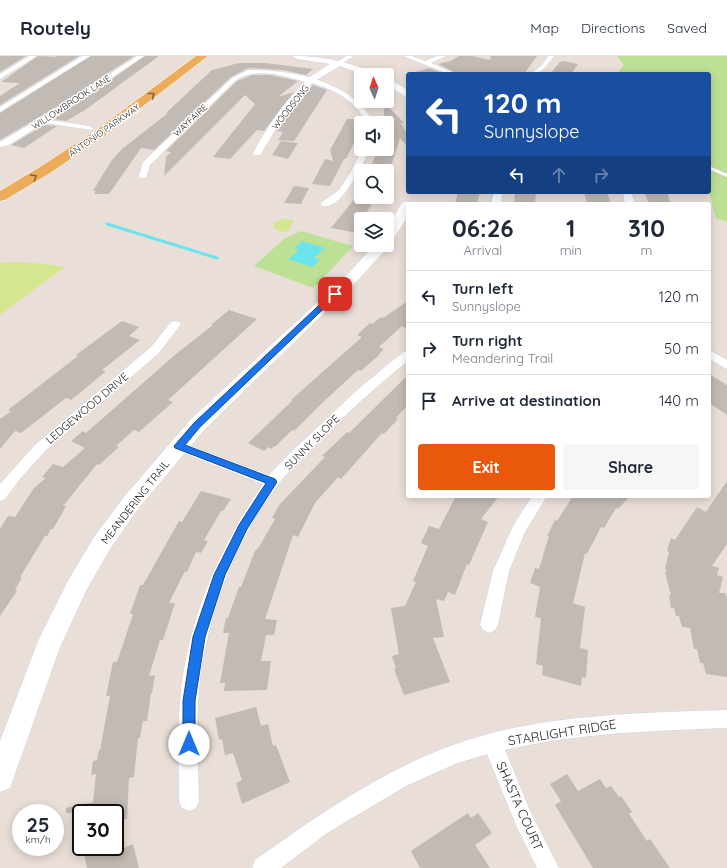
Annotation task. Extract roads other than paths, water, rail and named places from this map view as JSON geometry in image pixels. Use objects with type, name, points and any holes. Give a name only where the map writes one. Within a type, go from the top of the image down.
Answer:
[{"type":"main road","name":"ANTONIO PARKWAY","points":[[18,172],[89,128],[186,56]]},
{"type":"main road","name":"ANTONIO PARKWAY","points":[[0,197],[45,170],[99,134],[203,56]]},
{"type":"street","points":[[1,76],[34,56]]},
{"type":"street","points":[[0,110],[87,56]]},
{"type":"street","name":"WILLOWBROOK LANE","points":[[0,145],[43,121],[141,56]]},
{"type":"street","points":[[297,56],[339,63],[354,68]]},
{"type":"street","name":"WOODSONG","points":[[257,153],[276,122],[299,91],[311,80],[351,56]]},
{"type":"street","points":[[406,56],[449,72]]},
{"type":"street","points":[[425,63],[443,56]]},
{"type":"street","points":[[536,72],[544,66],[551,56]]},
{"type":"street","name":"WAYFAIRE","points":[[143,176],[146,164],[164,144],[234,79],[247,72],[281,75],[311,80]]},
{"type":"street","points":[[311,80],[343,93],[366,116]]},
{"type":"street","points":[[394,86],[406,94]]},
{"type":"street","points":[[43,121],[89,128]]},
{"type":"street","points":[[325,204],[342,192],[363,156]]},
{"type":"street","points":[[394,227],[406,207]]},
{"type":"street","name":"MEANDERING TRAIL","points":[[0,778],[48,647],[77,586],[106,537],[131,503],[197,425],[354,276],[376,252]]},
{"type":"street","name":"LEDGEWOOD DRIVE","points":[[0,495],[15,475],[40,448],[155,350],[175,324]]},
{"type":"street","points":[[711,355],[727,365]]},
{"type":"street","name":"SUNNY SLOPE","points":[[189,801],[189,701],[199,637],[219,575],[243,527],[272,482],[297,455],[367,388],[406,357]]},
{"type":"street","points":[[178,446],[272,482]]},
{"type":"street","points":[[489,625],[501,570],[518,530],[539,498]]},
{"type":"street","name":"STARLIGHT RIDGE","points":[[263,868],[320,826],[399,779],[453,755],[492,743],[536,733],[634,722],[727,719]]},
{"type":"street","name":"SHASTA COURT","points":[[492,743],[523,818],[548,868]]},
{"type":"lane","points":[[711,168],[727,176]]},
{"type":"water","points":[[302,241],[325,248],[314,258],[320,260],[312,267],[288,259],[299,250],[294,248]]},
{"type":"waterway","points":[[107,224],[217,258]]}]
